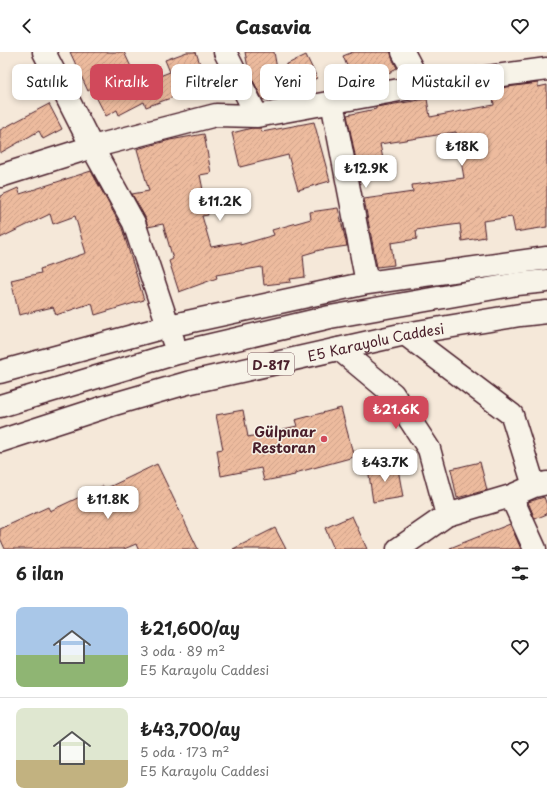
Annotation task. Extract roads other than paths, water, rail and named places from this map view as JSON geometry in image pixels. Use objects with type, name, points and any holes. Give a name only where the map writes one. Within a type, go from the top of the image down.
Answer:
[{"type":"main road","points":[[44,52],[92,147],[134,223],[170,326],[177,353]]},
{"type":"main road","points":[[225,52],[257,116]]},
{"type":"main road","points":[[403,52],[409,64]]},
{"type":"main road","points":[[504,75],[547,69]]},
{"type":"main road","points":[[0,176],[92,147],[216,115],[257,116],[397,90]]},
{"type":"main road","points":[[332,102],[367,283]]},
{"type":"main road","points":[[0,372],[170,326],[367,283],[547,258]]},
{"type":"main road","name":"D-817","points":[[0,406],[177,353],[330,317],[517,284],[547,281]]},
{"type":"main road","name":"E5 Karayolu Caddesi","points":[[0,441],[104,407],[187,383],[405,334],[547,312]]},
{"type":"main road","points":[[398,549],[447,515],[511,496],[540,485],[512,415],[405,334]]},
{"type":"main road","points":[[339,348],[393,394],[429,449],[447,515]]},
{"type":"main road","points":[[0,422],[33,409],[99,376]]},
{"type":"main road","points":[[511,496],[535,549]]},
{"type":"place","name":"Gülpınar Restoran","points":[[324,439]]}]
